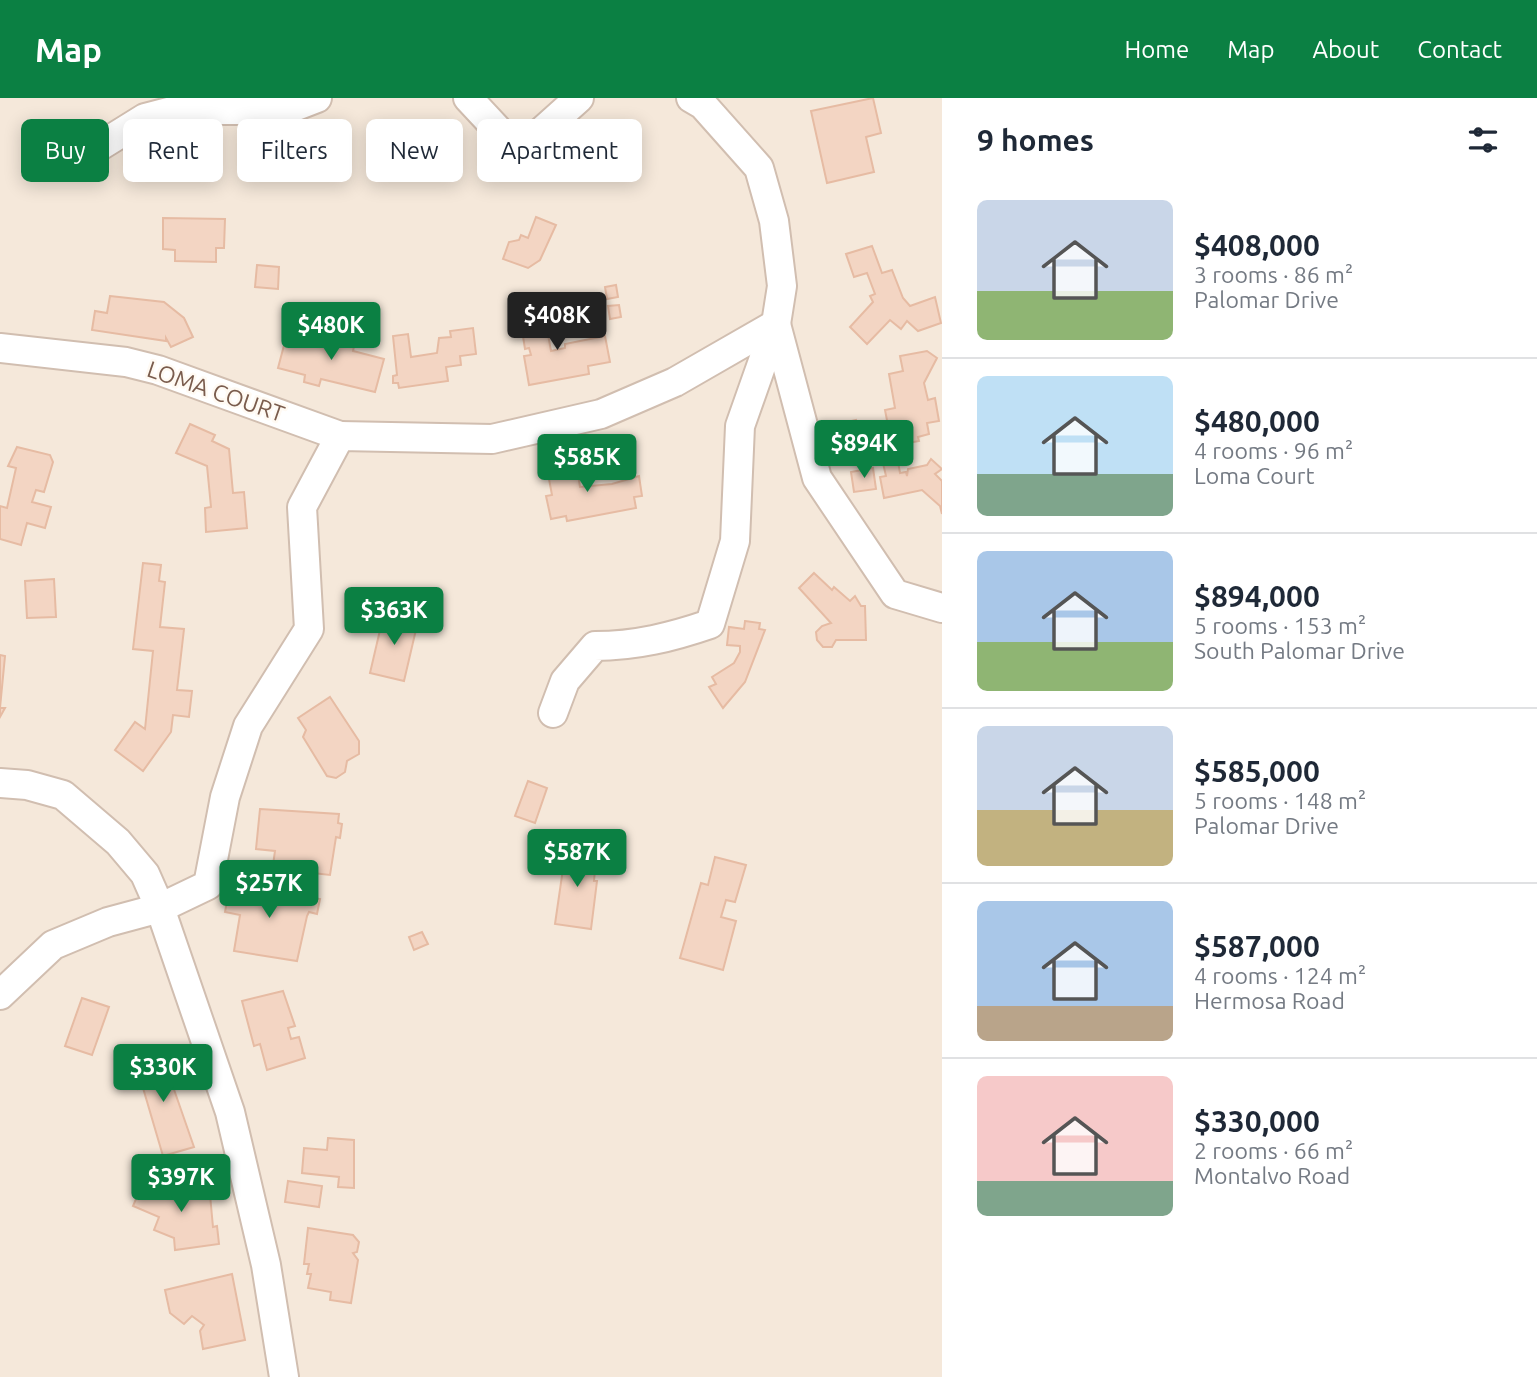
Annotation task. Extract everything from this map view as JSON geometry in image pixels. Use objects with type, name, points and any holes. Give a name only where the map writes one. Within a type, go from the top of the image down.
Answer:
[{"type":"street","points":[[109,140],[145,118],[176,110],[286,110],[317,98]]},
{"type":"street","points":[[468,98],[510,143],[530,142],[579,98]]},
{"type":"street","points":[[553,713],[565,681],[595,646],[630,646],[674,637],[710,624],[735,541],[740,426],[776,324],[782,286],[774,221],[759,168],[703,105],[691,98]]},
{"type":"street","points":[[776,324],[817,478],[895,594],[942,608]]},
{"type":"street","name":"LOMA COURT","points":[[0,348],[126,362],[194,380],[340,436],[492,439],[601,414],[675,383],[776,324]]},
{"type":"street","points":[[0,995],[53,945],[108,922],[160,908],[208,885],[225,797],[248,726],[309,629],[302,507],[340,436]]},
{"type":"street","points":[[0,783],[27,785],[63,795],[118,842],[145,874],[160,908],[230,1112],[266,1265],[284,1377]]},
{"type":"shaded area","points":[[0,98],[942,98],[942,1377],[0,1377]]},
{"type":"building","points":[[873,98],[881,133],[866,137],[874,172],[827,183],[811,111]]},
{"type":"building","points":[[536,217],[556,225],[540,260],[528,268],[503,259],[509,242],[519,240],[521,235],[528,238]]},
{"type":"building","points":[[163,218],[225,219],[224,248],[216,248],[216,262],[175,261],[175,250],[163,249]]},
{"type":"building","points":[[872,246],[882,273],[892,270],[903,298],[910,306],[935,297],[941,323],[918,331],[907,321],[901,329],[890,320],[867,344],[850,327],[873,302],[870,296],[875,294],[867,273],[854,277],[846,254]]},
{"type":"building","points":[[257,265],[279,267],[278,289],[255,287]]},
{"type":"building","points":[[616,285],[618,297],[607,299],[605,287]]},
{"type":"building","points":[[110,296],[164,302],[184,318],[193,337],[171,347],[166,338],[166,341],[92,330],[95,311],[107,313]]},
{"type":"building","points":[[619,305],[621,317],[610,319],[608,306]]},
{"type":"building","points":[[543,307],[551,351],[565,348],[565,344],[605,336],[610,362],[588,366],[589,374],[529,385],[524,356],[531,355],[529,348],[525,349],[519,311]]},
{"type":"building","points":[[473,328],[476,354],[460,356],[461,365],[446,367],[448,381],[399,388],[398,383],[393,383],[393,376],[397,375],[393,336],[408,334],[411,357],[437,353],[439,338],[451,337],[450,331]]},
{"type":"building","points":[[287,334],[324,343],[326,334],[355,342],[353,351],[384,359],[375,392],[321,379],[319,386],[304,382],[305,375],[278,368]]},
{"type":"building","points":[[927,351],[937,358],[924,383],[928,400],[935,398],[939,421],[927,423],[929,434],[918,437],[919,441],[892,446],[885,410],[895,408],[889,374],[903,371],[900,356]]},
{"type":"building","points":[[856,420],[862,448],[837,453],[830,426]]},
{"type":"building","points":[[190,424],[215,435],[212,441],[229,449],[233,493],[244,492],[247,528],[206,532],[205,508],[211,507],[207,466],[176,453]]},
{"type":"building","points":[[17,447],[50,455],[53,462],[44,492],[36,490],[32,502],[51,507],[45,528],[27,523],[21,545],[0,539],[0,506],[7,508],[16,468],[8,466]]},
{"type":"building","points":[[897,456],[900,473],[906,472],[907,476],[908,469],[927,465],[931,459],[942,469],[935,474],[942,481],[942,514],[940,506],[922,490],[884,498],[880,477],[886,476],[882,459]]},
{"type":"building","points":[[575,457],[580,487],[612,484],[639,476],[642,496],[634,497],[636,508],[567,521],[566,516],[551,519],[546,496],[552,495],[546,463]]},
{"type":"building","points":[[873,468],[876,489],[854,492],[851,472]]},
{"type":"building","points":[[143,563],[161,565],[159,581],[165,582],[160,627],[184,629],[177,690],[192,691],[189,717],[173,715],[171,732],[143,771],[115,750],[135,722],[145,729],[153,651],[133,649]]},
{"type":"building","points":[[814,573],[832,590],[834,587],[850,601],[855,596],[861,606],[865,606],[866,640],[836,640],[832,647],[823,647],[817,640],[816,632],[831,623],[799,588]]},
{"type":"building","points":[[54,579],[56,617],[27,618],[25,581]]},
{"type":"building","points":[[384,613],[418,621],[404,681],[370,673]]},
{"type":"building","points":[[745,621],[760,623],[759,629],[765,630],[745,682],[723,708],[709,687],[716,684],[712,677],[734,663],[740,652],[740,646],[727,645],[729,627],[744,629]]},
{"type":"building","points":[[0,655],[5,656],[0,708]]},
{"type":"building","points":[[330,697],[359,741],[359,754],[347,761],[345,772],[336,778],[327,776],[303,737],[306,730],[298,718]]},
{"type":"building","points":[[528,781],[547,788],[535,823],[515,816]]},
{"type":"building","points":[[260,809],[339,814],[338,823],[342,824],[340,838],[336,837],[330,875],[295,871],[295,868],[273,865],[275,851],[256,849]]},
{"type":"building","points":[[572,844],[582,852],[585,845],[587,852],[592,853],[591,857],[595,856],[596,859],[594,881],[597,881],[591,929],[555,924],[566,848]]},
{"type":"building","points":[[715,857],[746,865],[735,902],[726,900],[721,917],[736,921],[723,970],[680,958],[701,883],[708,885]]},
{"type":"building","points":[[231,879],[260,884],[269,887],[269,891],[320,899],[317,914],[309,912],[307,916],[297,961],[234,951],[240,915],[225,912]]},
{"type":"building","points":[[422,932],[428,944],[414,950],[409,937]]},
{"type":"building","points":[[283,991],[295,1026],[288,1028],[291,1039],[299,1037],[305,1058],[267,1070],[260,1044],[254,1046],[242,1001]]},
{"type":"building","points":[[82,998],[109,1007],[92,1055],[65,1046]]},
{"type":"building","points":[[167,1054],[174,1078],[170,1078],[194,1147],[163,1156],[143,1088],[138,1089],[132,1064]]},
{"type":"building","points":[[328,1138],[354,1140],[354,1188],[338,1187],[339,1177],[302,1173],[304,1148],[327,1150]]},
{"type":"building","points":[[144,1180],[168,1191],[168,1188],[209,1184],[213,1227],[217,1226],[219,1244],[175,1250],[174,1238],[154,1230],[159,1217],[133,1206]]},
{"type":"building","points":[[288,1181],[322,1186],[319,1207],[285,1202]]},
{"type":"building","points":[[308,1228],[353,1235],[359,1242],[357,1252],[353,1253],[358,1260],[351,1303],[330,1300],[331,1292],[308,1288],[311,1274],[307,1274],[309,1264],[304,1264]]},
{"type":"building","points":[[232,1274],[245,1340],[203,1349],[200,1331],[204,1325],[192,1316],[184,1324],[170,1313],[165,1290]]}]
